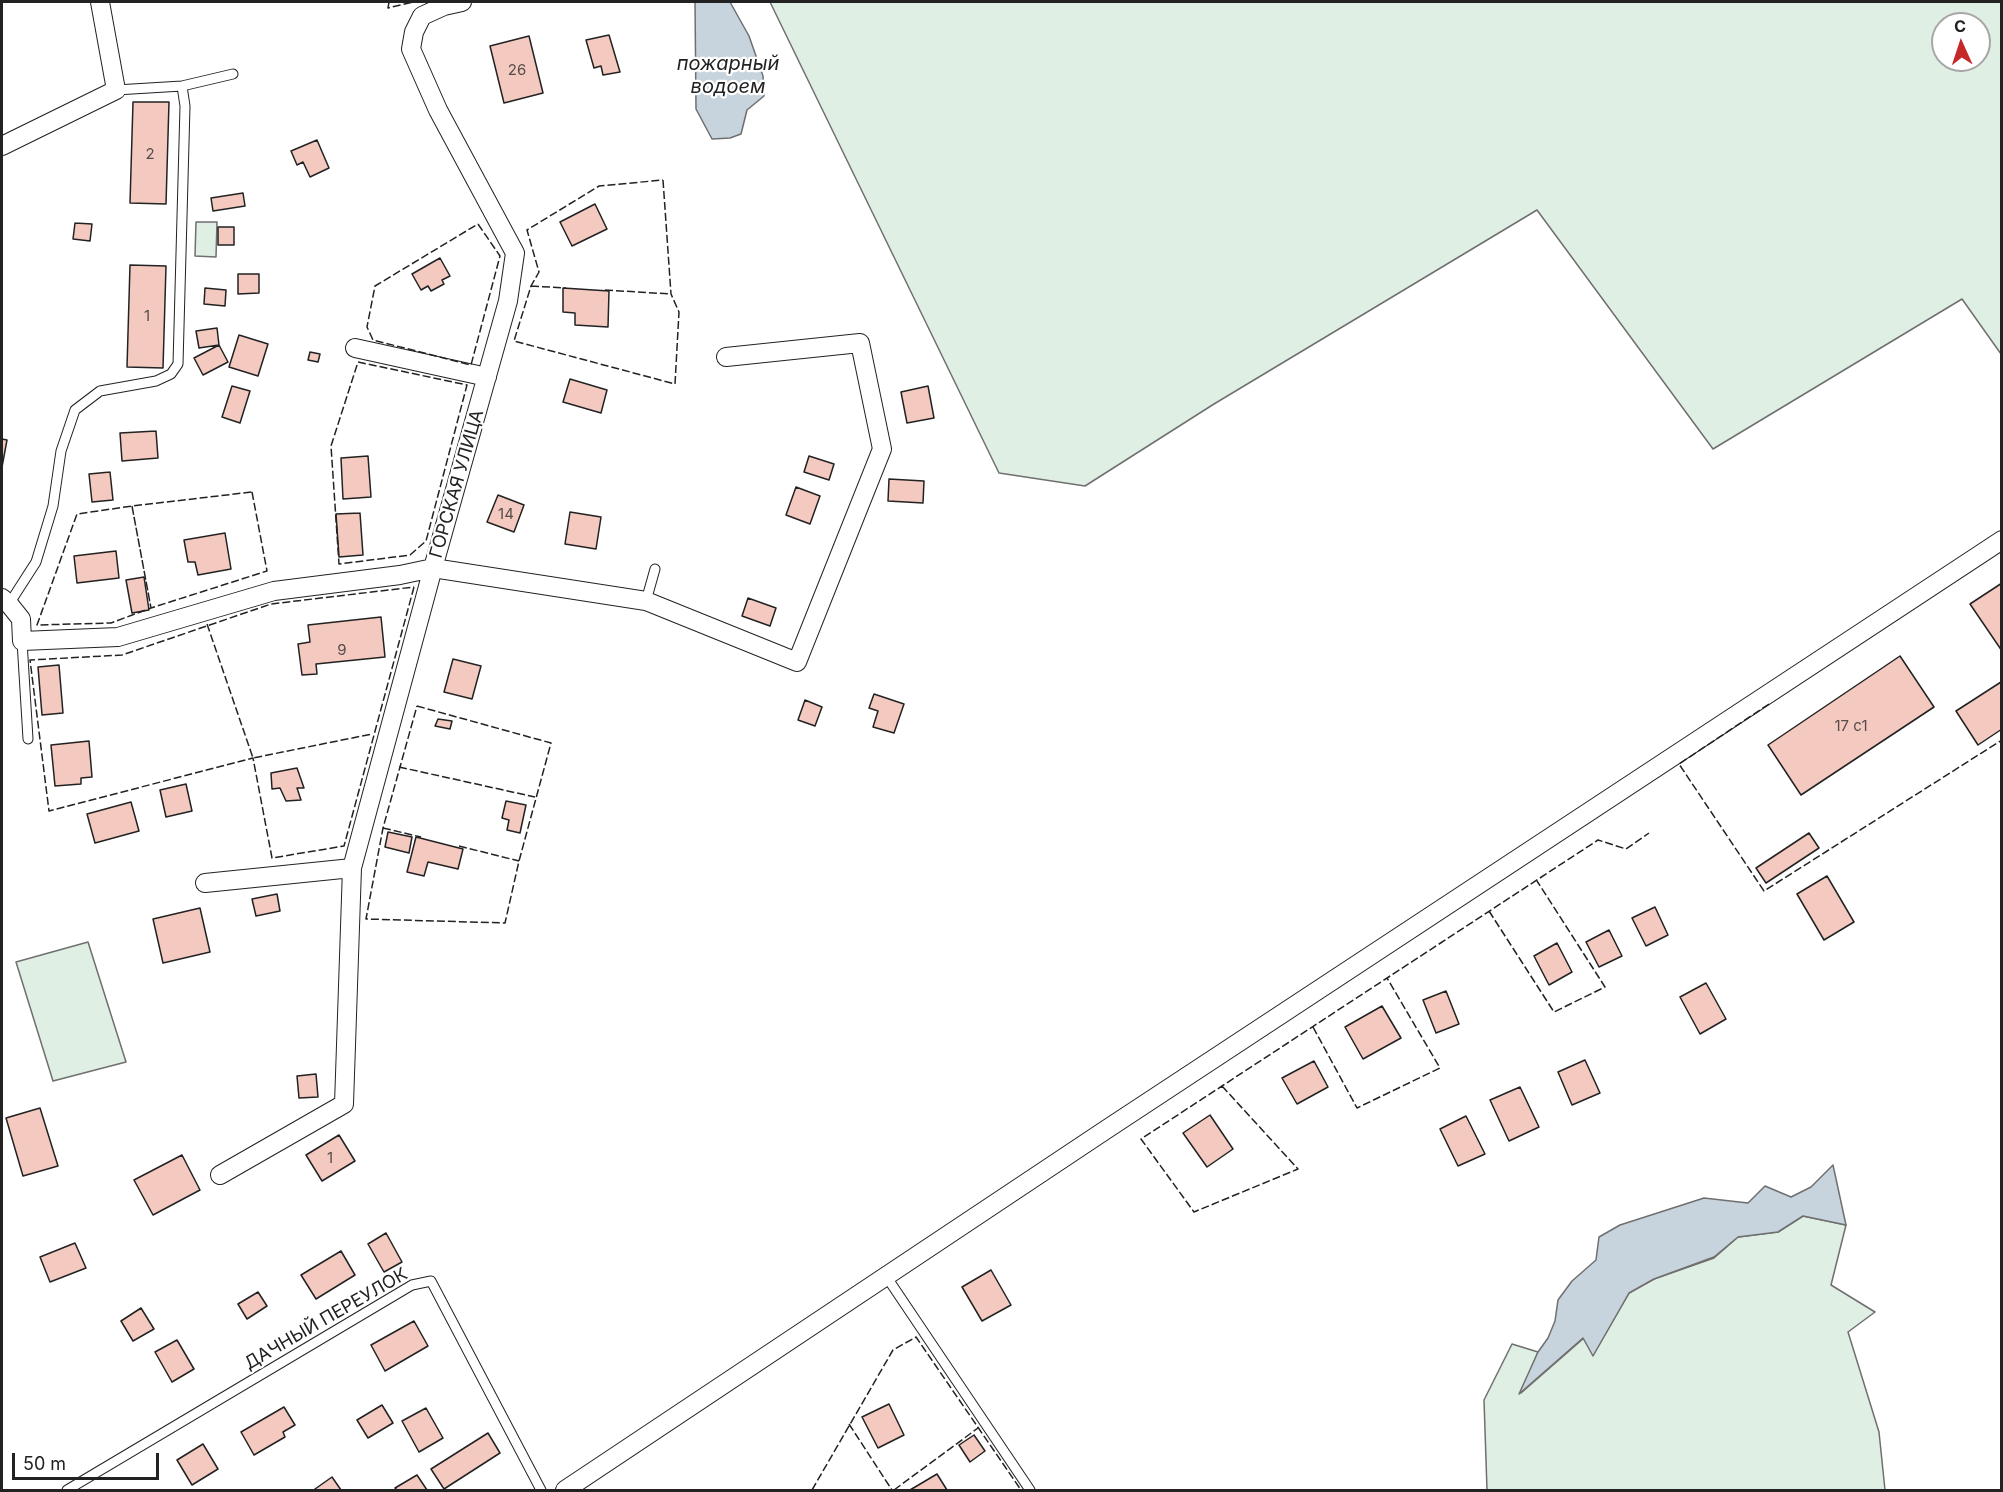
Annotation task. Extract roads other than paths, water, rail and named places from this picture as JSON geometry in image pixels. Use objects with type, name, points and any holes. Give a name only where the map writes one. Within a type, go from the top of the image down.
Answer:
[{"type":"street","points":[[2,146],[116,90],[100,2]]},
{"type":"street","name":"ГОРСКАЯ УЛИЦА","points":[[220,1175],[345,1104],[352,868],[508,301],[515,253],[438,110],[411,49],[414,32],[422,16],[444,6],[462,2]]},
{"type":"street","points":[[5,601],[21,619],[22,641],[118,637],[274,591],[433,568],[646,601],[797,662],[882,449],[860,343],[726,357]]},
{"type":"street","points":[[356,348],[487,377]]},
{"type":"street","points":[[565,1491],[886,1276],[2001,540]]},
{"type":"street","points":[[205,883],[352,868]]},
{"type":"lane","points":[[116,90],[182,86],[233,74]]},
{"type":"lane","points":[[5,601],[36,562],[53,506],[61,451],[75,411],[100,392],[156,381],[171,374],[178,364],[185,106],[182,86]]},
{"type":"lane","points":[[646,601],[655,569]]},
{"type":"lane","points":[[22,641],[28,739]]},
{"type":"lane","points":[[886,1276],[1030,1491]]},
{"type":"lane","name":"ДАЧНЫЙ ПЕРЕУЛОК","points":[[67,1491],[412,1285],[431,1281],[541,1491]]},
{"type":"water","name":"пожарный водоем","points":[[695,2],[730,2],[749,36],[763,76],[764,96],[747,110],[741,134],[730,138],[712,139],[696,109]]},
{"type":"water","points":[[1833,1165],[1846,1225],[1803,1216],[1778,1232],[1738,1237],[1714,1257],[1654,1279],[1629,1293],[1593,1356],[1583,1338],[1519,1394],[1538,1352],[1548,1338],[1555,1321],[1558,1300],[1572,1281],[1596,1260],[1599,1237],[1620,1225],[1704,1198],[1748,1203],[1765,1186],[1791,1197],[1811,1187]]}]
